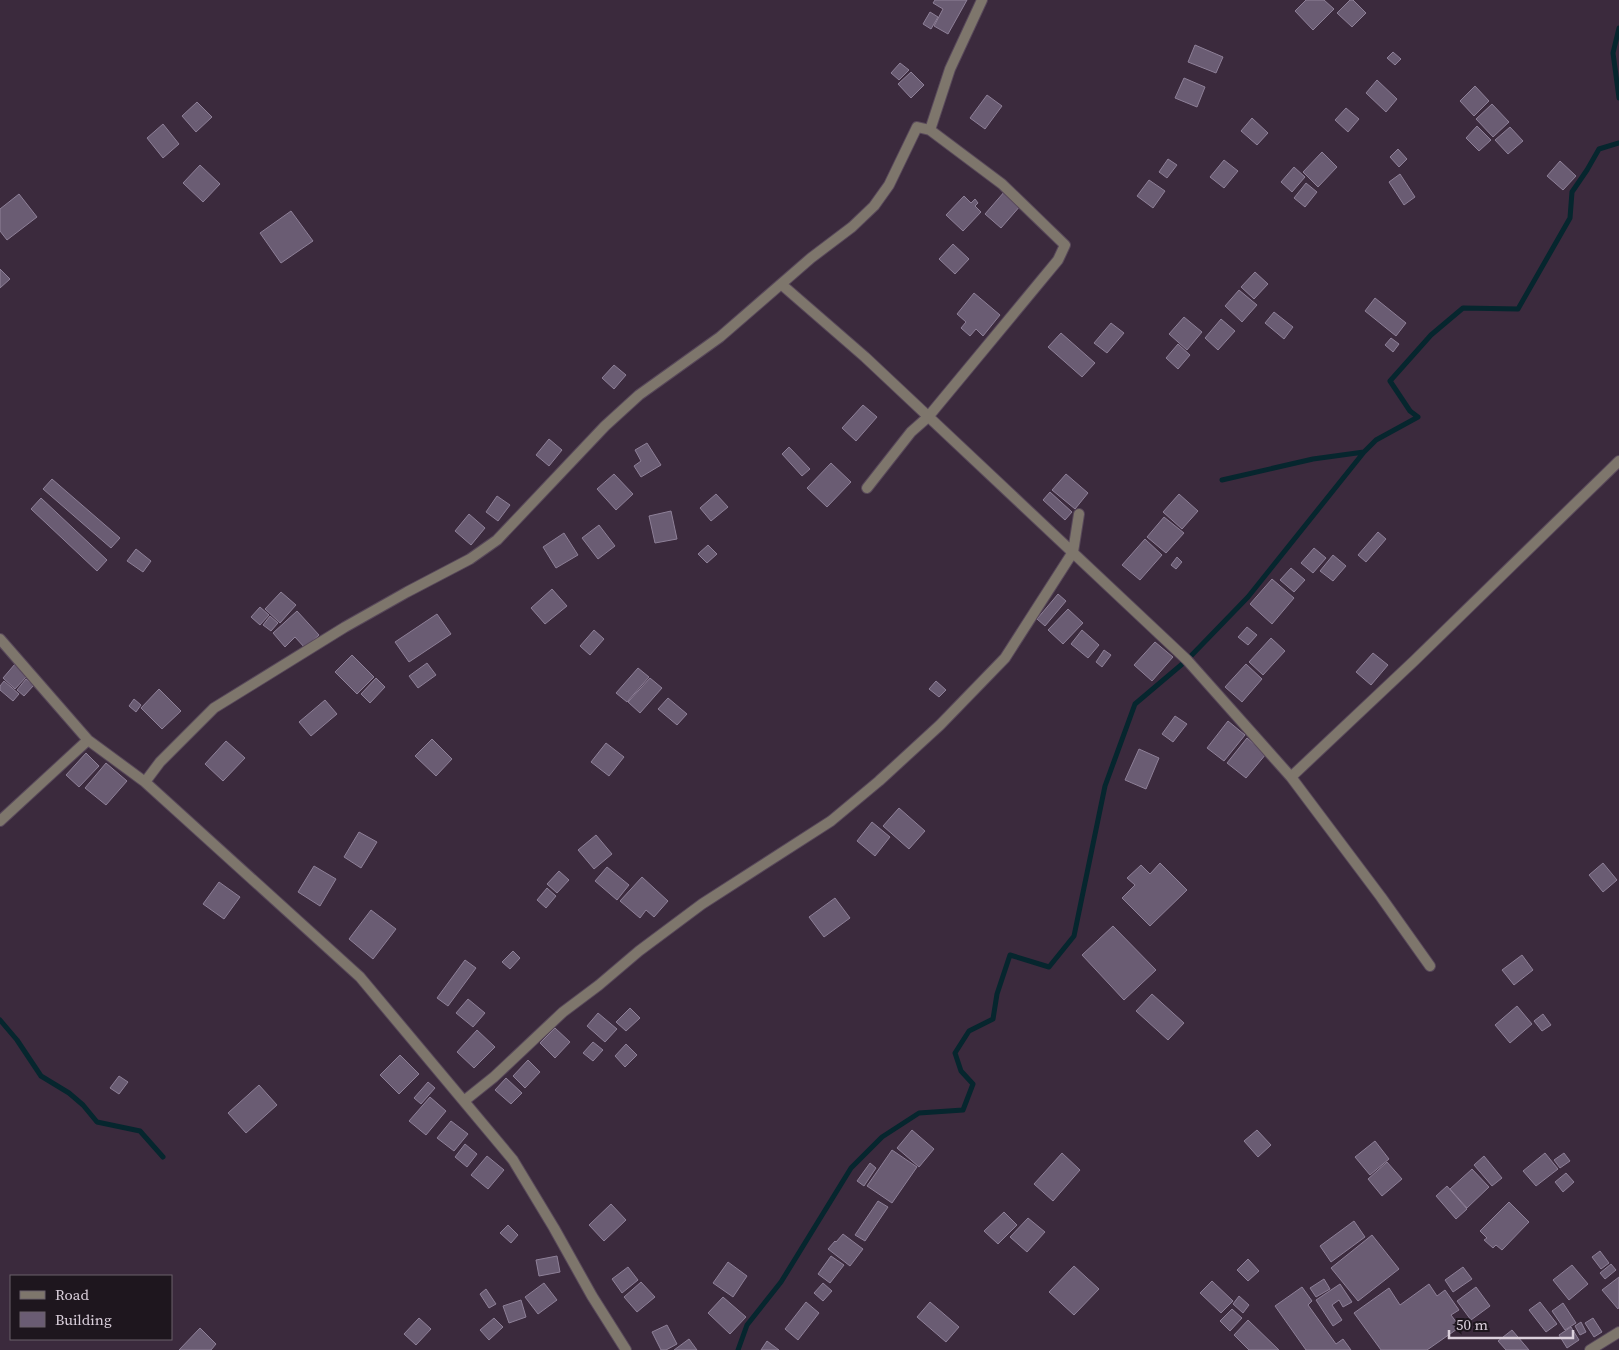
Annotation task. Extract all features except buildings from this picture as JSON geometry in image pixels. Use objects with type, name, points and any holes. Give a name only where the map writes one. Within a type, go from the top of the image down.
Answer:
[{"type":"street","points":[[930,130],[950,69],[982,0]]},
{"type":"street","points":[[145,782],[160,762],[214,708],[345,627],[470,559],[498,540],[605,426],[639,396],[720,338],[811,258],[852,227],[874,206],[889,185],[917,127],[930,130],[1002,184],[1065,245],[1058,260],[928,417],[911,432],[867,488]]},
{"type":"street","points":[[781,284],[866,357],[1187,660],[1291,776],[1381,896],[1430,966]]},
{"type":"street","points":[[1291,776],[1407,668],[1619,461]]},
{"type":"street","points":[[464,1100],[494,1077],[563,1012],[599,985],[638,951],[702,904],[831,821],[879,781],[940,725],[1005,658],[1074,552],[1079,514]]},
{"type":"street","points":[[0,639],[88,740],[145,782],[360,977],[514,1160],[592,1296],[626,1350]]},
{"type":"street","points":[[0,821],[88,740]]},
{"type":"street","points":[[1590,1350],[1619,1332]]},
{"type":"waterway","points":[[1619,28],[1613,53],[1619,98]]},
{"type":"waterway","points":[[1222,480],[1313,459],[1364,452],[1376,440],[1418,417],[1410,411],[1390,381],[1431,335],[1463,308],[1518,309],[1570,218],[1572,192],[1599,149],[1619,143]]},
{"type":"waterway","points":[[738,1350],[747,1325],[781,1282],[851,1168],[882,1137],[919,1113],[963,1110],[973,1084],[961,1071],[955,1053],[969,1031],[993,1019],[997,994],[1010,955],[1049,967],[1074,936],[1105,786],[1135,704],[1187,660],[1248,597],[1364,452]]},
{"type":"waterway","points":[[0,1020],[17,1040],[41,1076],[69,1093],[83,1105],[97,1122],[140,1131],[163,1157]]}]
